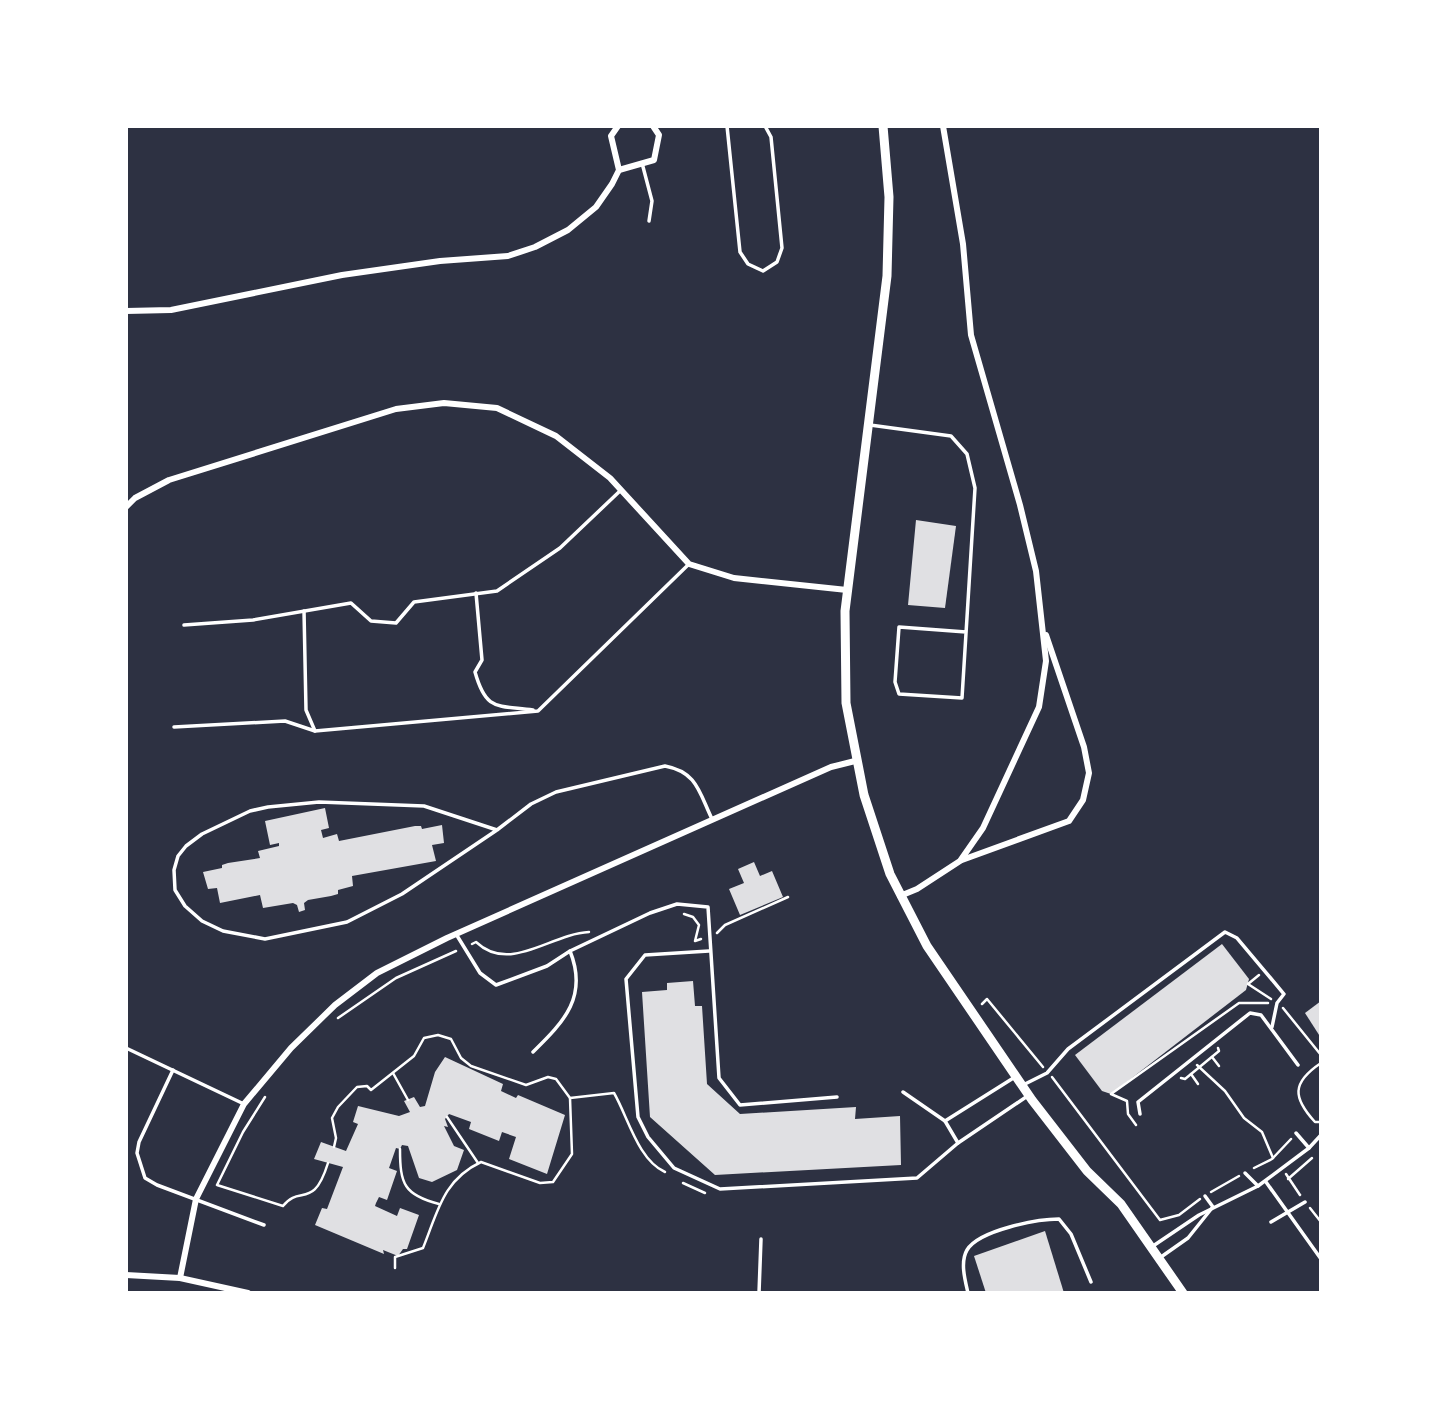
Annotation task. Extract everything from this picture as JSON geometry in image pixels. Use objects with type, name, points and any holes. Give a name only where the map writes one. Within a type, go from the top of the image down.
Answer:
[{"type":"main road","points":[[883,126],[889,197],[887,276],[847,590],[844,661],[855,761],[871,820],[900,896],[927,946],[1029,1095],[1087,1171],[1121,1204],[1161,1257],[1183,1293]]},
{"type":"street","points":[[618,126],[611,136],[619,170]]},
{"type":"street","points":[[126,311],[171,310],[286,285],[440,261],[508,256],[535,247],[568,230],[596,207],[619,170],[654,160],[659,135],[653,126]]},
{"type":"street","points":[[943,126],[963,244],[971,335],[1020,505],[1039,591],[1046,661],[1040,707],[983,828],[961,861]]},
{"type":"street","points":[[126,507],[135,498],[169,480],[397,410],[444,403],[497,408],[556,436],[621,490],[689,564],[734,578],[847,590]]},
{"type":"street","points":[[900,896],[917,889],[961,861],[1069,821],[1083,800],[1089,773],[1084,747],[1042,622]]},
{"type":"street","points":[[180,1278],[195,1199],[244,1104],[291,1048],[335,1005],[377,973],[456,934],[831,767],[855,761]]},
{"type":"street","points":[[126,1275],[180,1278],[248,1293]]},
{"type":"lane","points":[[727,126],[740,252],[748,264],[763,271],[777,262],[782,248],[771,137],[765,126]]},
{"type":"lane","points":[[642,163],[652,201],[649,221]]},
{"type":"lane","points":[[868,424],[951,436],[967,454],[975,488],[962,698],[899,694],[895,682],[899,627],[966,632]]},
{"type":"lane","points":[[184,625],[253,620],[351,603],[371,621],[397,623],[414,602],[497,591],[560,548],[621,490]]},
{"type":"lane","points":[[174,727],[285,721],[315,731],[538,711],[689,564]]},
{"type":"lane","points":[[476,593],[482,660],[475,672],[482,695],[496,705],[538,711]]},
{"type":"lane","points":[[304,611],[306,710],[315,731]]},
{"type":"lane","points":[[498,830],[424,806],[319,802],[268,807],[250,811],[202,834],[186,846],[178,856],[174,870],[175,890],[185,906],[202,921],[223,931],[265,939],[347,922],[402,894],[498,830],[531,804],[556,792],[665,766],[683,769],[694,781],[712,819]]},
{"type":"lane","points":[[456,934],[480,973],[496,985],[547,967],[570,951],[677,904],[708,907],[719,1078],[740,1105],[837,1097]]},
{"type":"lane","points":[[1023,1085],[1047,1073],[1068,1049],[1225,932],[1237,938],[1284,994],[1277,1003],[1272,1027]]},
{"type":"lane","points":[[533,1052],[573,1006],[578,986],[570,951]]},
{"type":"lane","points":[[709,951],[645,955],[626,979],[638,1118],[648,1137],[674,1168],[720,1189],[917,1178],[958,1143],[1029,1095]]},
{"type":"lane","points":[[1140,1114],[1138,1102],[1250,1013],[1261,1015],[1298,1065]]},
{"type":"lane","points":[[126,1048],[244,1104]]},
{"type":"lane","points":[[173,1070],[139,1142],[139,1165],[145,1178],[157,1185],[264,1224]]},
{"type":"lane","points":[[945,1121],[1016,1076]]},
{"type":"lane","points":[[903,1092],[945,1121],[958,1143]]},
{"type":"lane","points":[[1296,1133],[1309,1148]]},
{"type":"lane","points":[[1153,1246],[1213,1207],[1266,1182],[1321,1135]]},
{"type":"lane","points":[[1245,1173],[1258,1186]]},
{"type":"lane","points":[[1266,1182],[1321,1259]]},
{"type":"lane","points":[[1205,1196],[1213,1207]]},
{"type":"lane","points":[[1271,1222],[1305,1202]]},
{"type":"lane","points":[[1161,1257],[1188,1238],[1213,1207]]},
{"type":"lane","points":[[968,1293],[963,1267],[967,1250],[979,1239],[1036,1219],[1059,1219],[1071,1234],[1091,1282]]},
{"type":"lane","points":[[759,1293],[761,1238]]},
{"type":"path","points":[[335,1021],[396,978],[464,947]]},
{"type":"path","points":[[1265,971],[1248,984],[1277,1003]]},
{"type":"path","points":[[971,1013],[987,999],[1160,1220],[1179,1214],[1205,1196],[1274,1158],[1287,1147],[1290,1136]]},
{"type":"path","points":[[334,1147],[337,1138],[332,1118],[338,1107],[357,1087],[367,1086],[370,1090],[415,1056],[424,1038],[446,1036],[471,1066],[526,1085],[548,1077],[556,1079],[570,1098],[572,1154],[553,1182],[540,1183],[517,1172],[478,1163],[455,1178],[440,1205],[423,1248],[395,1257],[395,1268]]},
{"type":"path","points":[[1212,1057],[1219,1066]]},
{"type":"path","points":[[1193,1060],[1207,1078],[1225,1091],[1244,1118],[1262,1132],[1274,1158],[1321,1222]]},
{"type":"path","points":[[1321,1063],[1304,1075],[1297,1090],[1300,1105],[1315,1122],[1321,1122]]},
{"type":"path","points":[[393,1073],[408,1100]]},
{"type":"path","points":[[1191,1074],[1198,1084]]},
{"type":"path","points":[[269,1090],[243,1132],[217,1185],[283,1206],[288,1200],[314,1192],[321,1183],[328,1163]]},
{"type":"path","points":[[570,1098],[614,1093]]},
{"type":"path","points":[[447,1117],[478,1163]]},
{"type":"path","points":[[400,1149],[405,1185],[416,1198],[440,1205]]},
{"type":"path","points":[[1288,1179],[1314,1155]]},
{"type":"building","points":[[916,520],[956,526],[945,608],[908,605]]},
{"type":"building","points":[[325,808],[329,828],[321,830],[323,838],[337,834],[339,841],[415,826],[421,826],[422,829],[442,825],[444,843],[432,845],[436,861],[352,876],[353,886],[338,890],[338,894],[308,900],[304,903],[305,910],[299,912],[297,905],[293,903],[263,908],[260,895],[220,903],[217,888],[208,889],[203,872],[222,868],[222,865],[228,863],[260,858],[258,851],[279,846],[279,843],[270,845],[265,821]]},
{"type":"building","points":[[754,862],[760,876],[772,871],[783,897],[740,915],[729,889],[744,883],[738,869]]},
{"type":"building","points":[[1222,944],[1249,979],[1246,990],[1111,1094],[1102,1091],[1075,1055]]},
{"type":"building","points":[[693,981],[695,1006],[702,1006],[707,1084],[740,1114],[856,1107],[855,1119],[900,1116],[901,1165],[715,1175],[650,1117],[642,992],[667,990],[667,983]]},
{"type":"building","points":[[1321,1001],[1321,1038],[1305,1013]]},
{"type":"building","points":[[445,1057],[503,1084],[501,1091],[516,1098],[518,1095],[565,1115],[547,1174],[509,1159],[516,1137],[502,1132],[499,1141],[469,1129],[471,1122],[449,1114],[445,1119],[448,1127],[444,1126],[454,1146],[464,1150],[457,1170],[432,1182],[419,1178],[408,1146],[402,1145],[400,1149],[396,1148],[389,1168],[397,1171],[387,1200],[379,1197],[375,1206],[397,1216],[400,1208],[419,1215],[407,1249],[403,1249],[398,1256],[383,1250],[384,1254],[315,1225],[322,1208],[327,1209],[343,1167],[314,1159],[321,1142],[346,1151],[358,1124],[353,1122],[358,1106],[399,1116],[410,1112],[404,1101],[414,1097],[420,1107],[425,1106],[435,1072]]},
{"type":"building","points":[[1045,1231],[1064,1293],[986,1293],[974,1256]]}]
